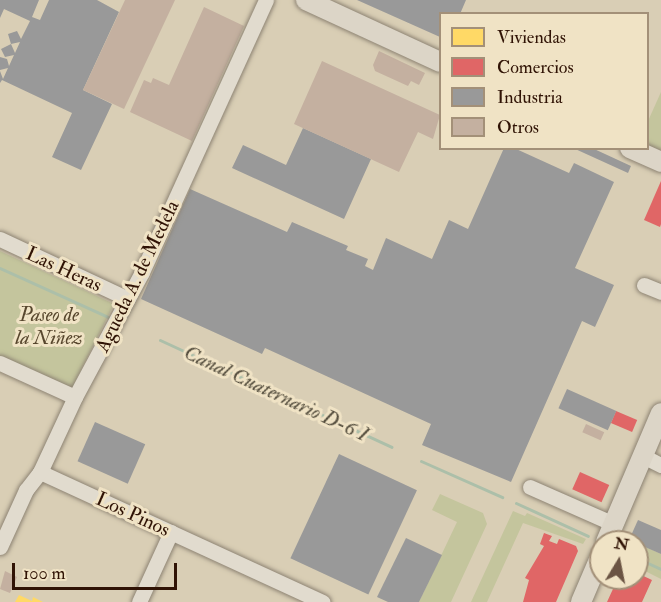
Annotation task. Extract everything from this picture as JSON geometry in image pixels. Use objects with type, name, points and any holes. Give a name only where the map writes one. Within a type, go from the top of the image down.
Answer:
[{"type":"main road","points":[[306,0],[439,61]]},
{"type":"main road","points":[[634,150],[661,162]]},
{"type":"main road","points":[[611,530],[661,413]]},
{"type":"main road","points":[[581,602],[589,583]]},
{"type":"street","name":"Agueda A. de Medela","points":[[0,547],[27,487],[40,471],[75,397],[128,299],[266,0]]},
{"type":"street","name":"Las Heras","points":[[0,239],[128,299]]},
{"type":"street","points":[[644,285],[661,292]]},
{"type":"street","points":[[0,363],[75,397]]},
{"type":"street","points":[[643,456],[661,465]]},
{"type":"street","name":"Los Pinos","points":[[40,471],[171,532],[292,596],[323,602]]},
{"type":"street","points":[[530,487],[605,530]]},
{"type":"street","points":[[138,602],[171,532]]},
{"type":"green space","points":[[661,92],[661,154],[649,148],[649,119]]},
{"type":"green space","name":"Paseo de la Niñez","points":[[0,251],[114,304],[72,388],[0,357]]},
{"type":"green space","points":[[440,494],[483,513],[487,524],[451,602],[419,602],[457,522],[432,510]]},
{"type":"green space","points":[[513,511],[525,516],[527,513],[586,539],[583,544],[523,523],[487,602],[471,602]]},
{"type":"green space","points":[[649,548],[661,554],[661,579],[649,573]]},
{"type":"building: Viviendas","points":[[19,595],[32,601],[33,597],[43,602],[15,602]]},
{"type":"building: Comercios","points":[[661,181],[661,224],[660,227],[644,220]]},
{"type":"building: Comercios","points":[[616,411],[637,420],[632,432],[611,423]]},
{"type":"building: Comercios","points":[[580,472],[609,485],[602,502],[572,489]]},
{"type":"building: Comercios","points":[[544,533],[552,536],[549,541],[557,544],[559,539],[576,546],[578,551],[556,602],[523,602],[529,580],[525,578],[544,546],[540,544]]},
{"type":"building: Comercios","points":[[612,590],[647,590],[642,602],[607,602]]},
{"type":"building: Industria","points":[[0,0],[39,0],[32,17],[40,20],[49,0],[97,0],[119,12],[83,90],[112,104],[81,170],[52,157],[72,113],[2,80],[0,83],[0,71],[3,79],[8,68],[0,70],[0,57],[7,59],[9,66],[14,55],[5,57],[1,49],[11,44],[8,34],[17,31],[21,39],[30,21],[4,9],[0,18]],"holes":[[[20,42],[15,53],[11,44]]]},
{"type":"building: Industria","points":[[357,0],[466,0],[461,12],[439,12],[439,37]]},
{"type":"building: Industria","points":[[303,128],[371,159],[344,219],[232,168],[243,145],[286,165]]},
{"type":"building: Industria","points":[[503,150],[518,150],[569,173],[574,163],[614,182],[575,268],[614,285],[595,327],[582,321],[511,482],[422,445],[431,424],[265,348],[262,354],[141,299],[190,189],[287,232],[292,222],[348,246],[346,250],[368,259],[365,266],[373,270],[386,238],[432,259],[449,220],[468,229]]},
{"type":"building: Industria","points":[[577,150],[596,150],[631,166],[628,173]]},
{"type":"building: Industria","points":[[567,389],[616,411],[608,430],[558,408]]},
{"type":"building: Industria","points":[[95,422],[145,444],[128,484],[78,461]]},
{"type":"building: Industria","points":[[339,454],[417,490],[368,595],[290,558]]},
{"type":"building: Industria","points":[[638,520],[661,530],[661,554],[649,549],[649,530],[634,530]]},
{"type":"building: Industria","points":[[406,538],[442,555],[419,602],[388,602],[377,597]]},
{"type":"building: Otros","points":[[125,0],[175,0],[124,109],[83,90]]},
{"type":"building: Otros","points":[[204,7],[244,26],[192,141],[130,112],[144,80],[151,83],[153,78],[169,85]]},
{"type":"building: Otros","points":[[379,51],[425,73],[419,85],[411,81],[408,86],[375,71],[373,65]]},
{"type":"building: Otros","points":[[322,61],[439,115],[433,139],[418,132],[399,172],[294,124]]},
{"type":"building: Otros","points":[[586,424],[604,432],[601,440],[582,432]]},
{"type":"building: Otros","points":[[5,571],[17,577],[10,593],[0,589]]},
{"type":"waterway","name":"Canal Cuaternario D-6 I","points":[[0,268],[108,317]]},
{"type":"waterway","name":"Canal Cuaternario D-6 I","points":[[160,340],[392,447]]},
{"type":"waterway","name":"Canal Cuaternario D-6 I","points":[[421,461],[502,497]]},
{"type":"waterway","name":"Canal Cuaternario D-6 I","points":[[516,503],[588,536]]},
{"type":"waterway","name":"Canal Cuaternario D-6 I","points":[[649,564],[661,569]]}]
